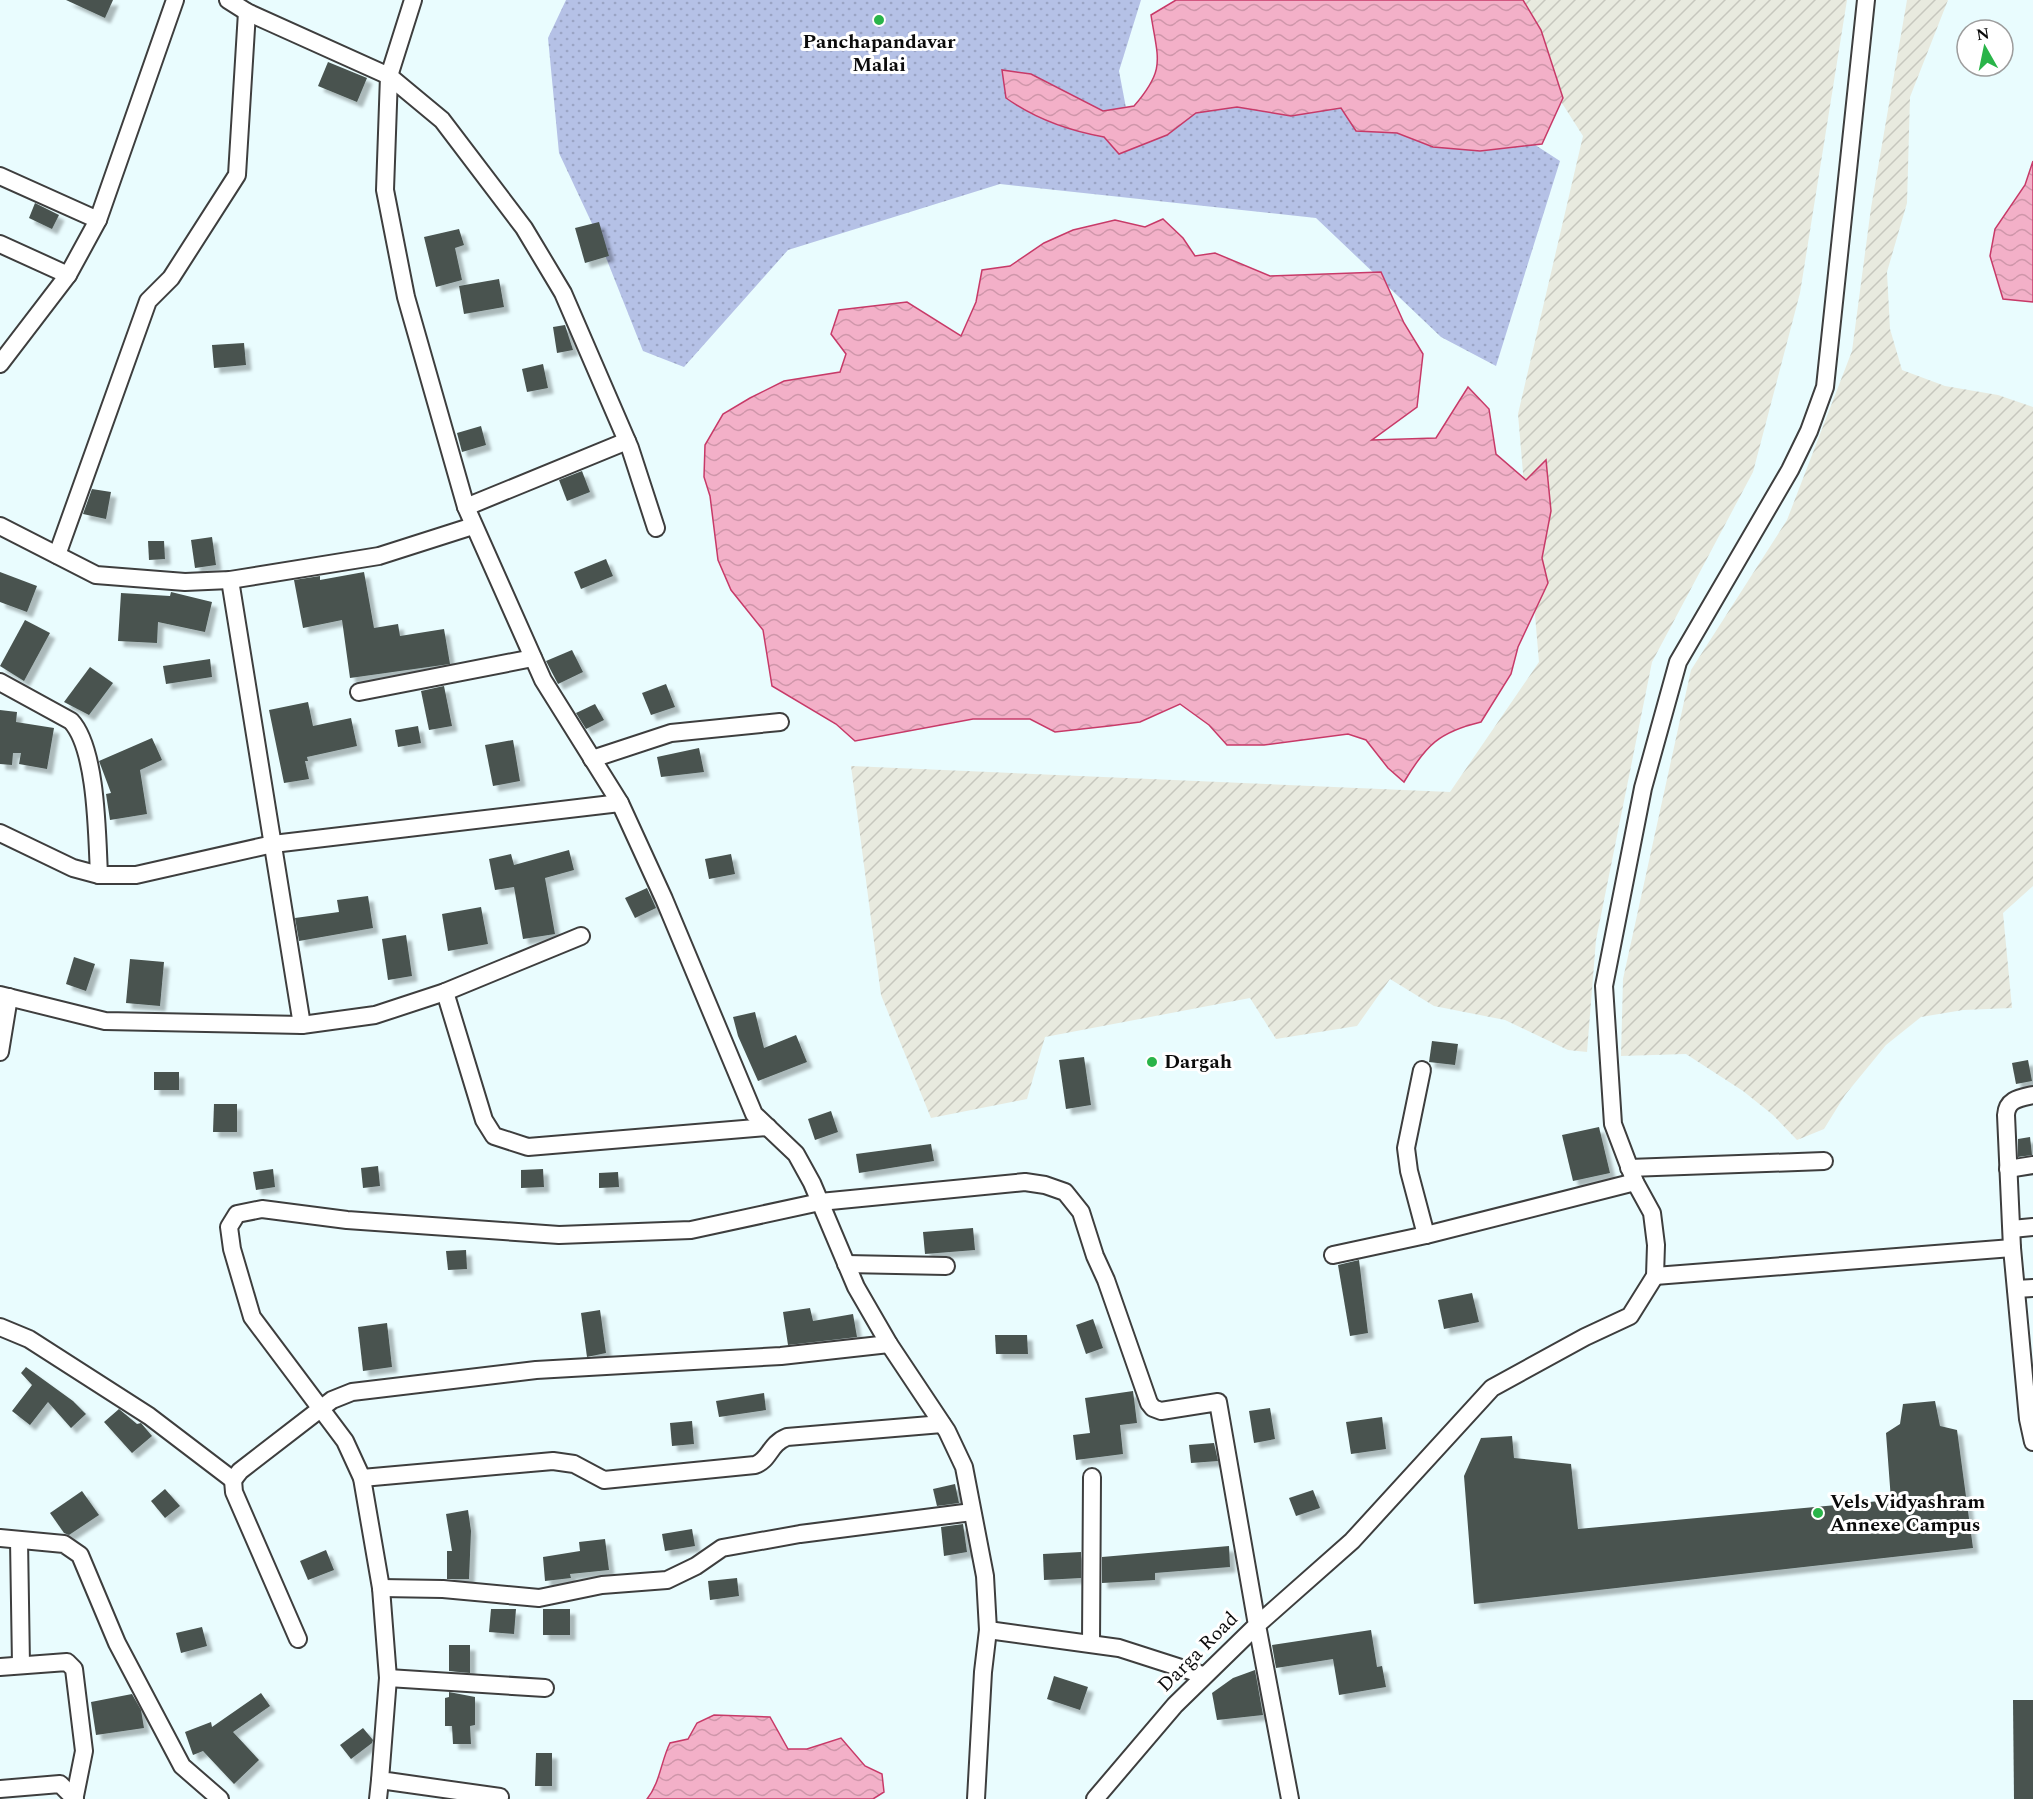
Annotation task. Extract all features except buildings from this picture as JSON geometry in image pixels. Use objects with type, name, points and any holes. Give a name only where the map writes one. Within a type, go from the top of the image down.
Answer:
[{"type":"street","points":[[0,364],[68,275],[98,220],[175,0]]},
{"type":"street","points":[[228,0],[247,12],[389,76],[442,120],[524,228],[563,293],[627,441],[656,528]]},
{"type":"street","points":[[413,0],[389,76],[386,190],[406,297],[466,507],[543,680],[620,803],[664,899],[754,1113],[796,1154],[820,1202],[856,1287],[889,1344],[942,1424],[964,1467],[985,1576],[988,1630],[982,1672],[976,1799]]},
{"type":"street","points":[[1290,1799],[1257,1625],[1352,1541],[1492,1388],[1585,1337],[1630,1316],[1655,1276],[1656,1245],[1652,1213],[1632,1175],[1613,1124],[1604,986],[1641,800],[1678,662],[1790,470],[1809,431],[1826,387],[1866,0]]},
{"type":"street","points":[[57,555],[148,301],[171,278],[237,175],[247,12]]},
{"type":"street","points":[[0,176],[98,220]]},
{"type":"street","points":[[0,244],[68,275]]},
{"type":"street","points":[[466,507],[627,441]]},
{"type":"street","points":[[0,526],[96,575],[185,582],[230,580],[379,556],[473,526]]},
{"type":"street","points":[[230,580],[302,1025]]},
{"type":"street","points":[[359,692],[533,658]]},
{"type":"street","points":[[0,682],[62,715],[80,730],[85,743],[94,800],[99,875]]},
{"type":"street","points":[[592,759],[671,733],[780,722]]},
{"type":"street","points":[[0,833],[73,868],[99,875],[136,875],[273,844],[620,803]]},
{"type":"street","points":[[0,1052],[5,996],[105,1022],[302,1025],[375,1015],[445,992],[581,936]]},
{"type":"street","points":[[445,992],[484,1120],[494,1136],[512,1144],[528,1147],[570,1145],[768,1127]]},
{"type":"street","points":[[1422,1070],[1406,1148],[1409,1171],[1426,1235]]},
{"type":"street","points":[[2033,1095],[2013,1101],[2006,1109],[2012,1248],[2025,1288],[2033,1443]]},
{"type":"street","points":[[1334,1255],[1426,1235],[1632,1175],[1824,1161]]},
{"type":"street","points":[[2008,1169],[2033,1165]]},
{"type":"street","name":"Darga Road","points":[[820,1202],[1025,1182],[1065,1192],[1082,1212],[1144,1394],[1153,1408],[1161,1410],[1218,1402],[1257,1625],[1203,1675],[1095,1799]]},
{"type":"street","points":[[378,1799],[388,1678],[381,1588],[362,1478],[345,1441],[252,1317],[232,1249],[229,1227],[237,1214],[262,1209],[346,1220],[559,1235],[691,1230],[820,1202]]},
{"type":"street","points":[[2012,1229],[2033,1227]]},
{"type":"street","points":[[1655,1276],[2012,1248]]},
{"type":"street","points":[[846,1264],[946,1266]]},
{"type":"street","points":[[0,1327],[28,1339],[149,1416],[233,1480]]},
{"type":"street","points":[[298,1639],[234,1492],[233,1480],[240,1471],[332,1400],[352,1392],[536,1370],[781,1356],[889,1344]]},
{"type":"street","points":[[362,1478],[553,1461],[574,1464],[604,1480],[755,1465],[764,1459],[772,1445],[787,1437],[942,1424]]},
{"type":"street","points":[[1091,1643],[1092,1477]]},
{"type":"street","points":[[381,1588],[443,1589],[539,1598],[602,1585],[667,1580],[696,1566],[722,1548],[800,1534],[972,1512]]},
{"type":"street","points":[[0,1538],[64,1544],[80,1555],[122,1654],[182,1766],[220,1799]]},
{"type":"street","points":[[19,1540],[21,1665]]},
{"type":"street","points":[[988,1630],[1119,1648],[1203,1675]]},
{"type":"street","points":[[0,1667],[67,1662],[74,1669],[84,1751],[75,1798]]},
{"type":"street","points":[[388,1678],[545,1688]]},
{"type":"street","points":[[380,1780],[500,1797]]},
{"type":"street","points":[[0,1789],[60,1784],[75,1798]]},
{"type":"shaded area","points":[[566,0],[1141,0],[1119,71],[1130,129],[1223,90],[1512,130],[1560,161],[1496,366],[1441,337],[1316,218],[1000,184],[788,250],[684,367],[643,351],[595,230],[559,153],[548,38]]},
{"type":"shaded area","points":[[1496,0],[1847,0],[1800,293],[1753,472],[1652,662],[1596,940],[1587,1052],[1568,1050],[1505,1020],[1434,1006],[1390,979],[1357,1026],[1276,1039],[1250,998],[1045,1037],[1027,1099],[931,1118],[881,995],[851,766],[1450,792],[1539,662],[1518,414],[1583,136]]},
{"type":"shaded area","points":[[1907,0],[1948,0],[1910,97],[1907,203],[1887,272],[1890,329],[1902,370],[1945,386],[1998,395],[2033,407],[2033,886],[2003,913],[2012,1008],[1963,1010],[1921,1017],[1886,1045],[1845,1095],[1824,1129],[1797,1140],[1773,1115],[1743,1091],[1686,1054],[1621,1056],[1623,979],[1691,670],[1787,520],[1852,351],[1871,208]]},
{"type":"water","points":[[1176,0],[1523,0],[1541,30],[1563,98],[1542,144],[1480,151],[1433,147],[1397,133],[1356,131],[1341,108],[1291,116],[1237,107],[1196,113],[1167,135],[1119,154],[1104,137],[1053,123],[1028,112],[1006,98],[1002,70],[1031,74],[1103,111],[1134,106],[1151,82],[1157,64],[1151,15]]},
{"type":"water","points":[[2033,161],[2033,302],[2003,299],[1990,256],[1995,229],[2025,185]]},
{"type":"water","points":[[1163,219],[1183,238],[1195,256],[1215,253],[1270,276],[1381,272],[1404,323],[1423,354],[1417,407],[1372,440],[1436,438],[1468,387],[1489,409],[1496,454],[1526,480],[1546,460],[1551,511],[1542,558],[1548,583],[1518,647],[1511,674],[1481,722],[1454,730],[1435,742],[1419,758],[1404,782],[1388,768],[1366,740],[1348,734],[1264,745],[1227,745],[1209,725],[1180,704],[1140,722],[1109,726],[1055,732],[1030,719],[973,719],[855,741],[836,724],[772,686],[763,630],[731,590],[718,560],[710,496],[704,477],[705,445],[723,414],[750,398],[784,381],[840,372],[846,354],[831,334],[839,310],[907,302],[961,336],[976,302],[982,270],[1010,266],[1044,243],[1073,230],[1115,220],[1145,227]]},
{"type":"water","points":[[714,1715],[770,1717],[788,1749],[807,1749],[841,1738],[865,1766],[882,1774],[884,1792],[873,1799],[647,1799],[655,1786],[670,1743],[688,1739],[697,1723]]},
{"type":"place","name":"Panchapandavar Malai","points":[[879,20]]},
{"type":"place","name":"Dargah","points":[[1152,1062]]},
{"type":"place","name":"Vels Vidyashram Annexe Campus","points":[[1818,1513]]}]
